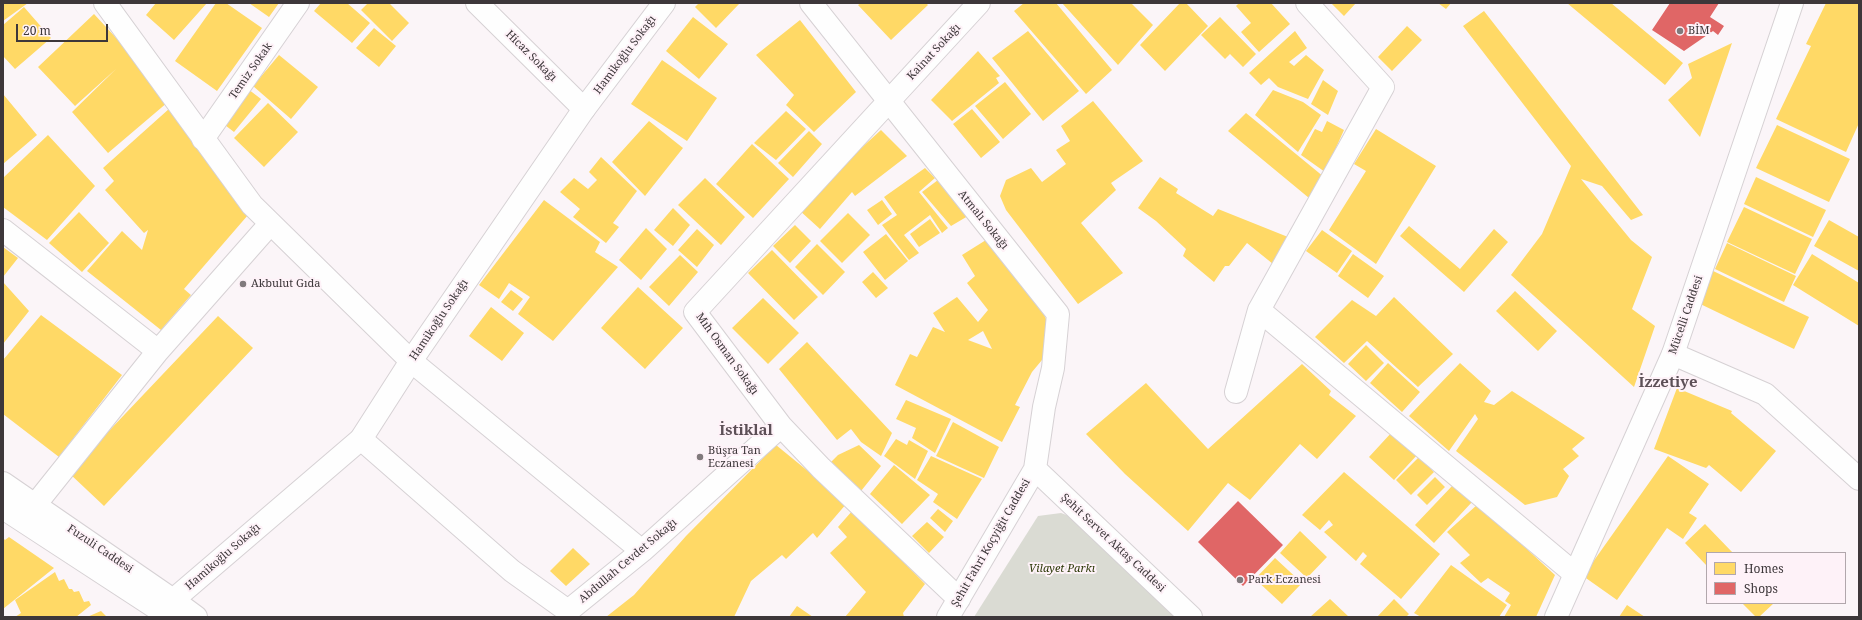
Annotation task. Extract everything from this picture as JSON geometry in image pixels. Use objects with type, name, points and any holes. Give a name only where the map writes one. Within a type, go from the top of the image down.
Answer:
[{"type":"street","points":[[105,3],[252,205],[270,224],[411,361],[642,550]]},
{"type":"street","name":"Temiz Sokak","points":[[204,139],[298,3]]},
{"type":"street","name":"Hicaz Sokağı","points":[[478,3],[584,109]]},
{"type":"street","name":"Hamikoğlu Sokağı","points":[[165,611],[361,439],[411,361],[584,109],[664,3]]},
{"type":"street","name":"Atmalı Sokağı","points":[[811,3],[1058,314],[1053,368],[1044,407],[1035,469]]},
{"type":"street","name":"Kainat Sokağı","points":[[888,100],[979,3]]},
{"type":"street","points":[[1236,392],[1259,310],[1383,86],[1307,3]]},
{"type":"street","name":"Mücelli Caddesi","points":[[1556,617],[1673,354],[1792,3]]},
{"type":"street","name":"Mıh Osman Sokağı","points":[[888,100],[695,312],[781,426],[821,468],[959,599]]},
{"type":"street","points":[[35,505],[158,351],[270,224]]},
{"type":"street","points":[[3,230],[158,351]]},
{"type":"street","points":[[1259,310],[1575,574]]},
{"type":"street","points":[[1673,354],[1764,394],[1859,479]]},
{"type":"street","name":"Abdullah Cevdet Sokağı","points":[[361,439],[512,571],[568,611],[642,550],[781,426]]},
{"type":"street","name":"Şehit Fahri Koçyiğit Caddesi","points":[[948,617],[1035,469]]},
{"type":"street","name":"Şehit Servet Aktaş Caddesi","points":[[1035,469],[1191,617]]},
{"type":"street","name":"Fuzuli Caddesi","points":[[3,483],[35,505],[165,611]]},
{"type":"street","name":"Fuzuli Caddesi","points":[[3,508],[165,611],[196,617]]},
{"type":"green space","name":"Vilayet Parkı","points":[[1061,513],[1080,520],[1185,617],[974,617],[1038,516]]},
{"type":"building: Homes","points":[[3,3],[28,3],[3,21]]},
{"type":"building: Homes","points":[[156,3],[207,3],[174,40],[146,15]]},
{"type":"building: Homes","points":[[216,3],[226,3],[262,28],[217,91],[175,61]]},
{"type":"building: Homes","points":[[249,3],[279,3],[269,17]]},
{"type":"building: Homes","points":[[321,3],[347,3],[370,23],[352,43],[314,11]]},
{"type":"building: Homes","points":[[368,3],[389,3],[409,23],[392,41],[361,10]]},
{"type":"building: Homes","points":[[699,3],[740,3],[716,28],[695,7]]},
{"type":"building: Homes","points":[[861,3],[926,3],[928,5],[891,40],[858,5]]},
{"type":"building: Homes","points":[[1024,3],[1056,3],[1112,70],[1086,94],[1014,11]]},
{"type":"building: Homes","points":[[1062,3],[1131,3],[1153,25],[1118,65]]},
{"type":"building: Homes","points":[[1180,3],[1186,3],[1208,26],[1165,71],[1140,45]]},
{"type":"building: Homes","points":[[1239,3],[1271,3],[1290,24],[1259,52],[1241,32],[1251,23],[1236,6]]},
{"type":"building: Homes","points":[[1331,3],[1356,3],[1344,16]]},
{"type":"building: Homes","points":[[1438,3],[1451,3],[1446,9]]},
{"type":"building: Homes","points":[[1567,3],[1611,3],[1683,63],[1665,85]]},
{"type":"building: Homes","points":[[1826,3],[1859,3],[1859,123],[1846,152],[1776,119],[1811,46],[1806,44]]},
{"type":"building: Homes","points":[[24,7],[51,38],[15,69],[3,56],[3,25]]},
{"type":"building: Homes","points":[[1484,11],[1643,215],[1631,220],[1602,186],[1581,179],[1631,240],[1652,257],[1632,309],[1655,326],[1634,387],[1511,275],[1542,234],[1571,166],[1463,26]]},
{"type":"building: Homes","points":[[94,14],[131,54],[168,102],[108,153],[72,112],[116,69],[75,106],[38,67]]},
{"type":"building: Homes","points":[[693,17],[728,44],[699,79],[666,51]]},
{"type":"building: Homes","points":[[1220,17],[1256,54],[1243,67],[1230,54],[1225,59],[1201,35]]},
{"type":"building: Homes","points":[[800,20],[856,92],[814,132],[786,105],[794,95],[756,55]]},
{"type":"building: Homes","points":[[1407,26],[1422,40],[1392,71],[1378,57]]},
{"type":"building: Homes","points":[[374,28],[396,46],[379,67],[356,48]]},
{"type":"building: Homes","points":[[1028,31],[1079,91],[1043,121],[992,58]]},
{"type":"building: Homes","points":[[1295,31],[1307,48],[1289,62],[1294,66],[1306,55],[1324,70],[1308,99],[1278,87],[1269,78],[1261,85],[1249,73]]},
{"type":"building: Homes","points":[[1732,43],[1700,137],[1668,100],[1692,78],[1688,64]]},
{"type":"building: Homes","points":[[978,51],[1000,76],[996,78],[999,83],[952,121],[931,100]]},
{"type":"building: Homes","points":[[279,55],[318,87],[291,119],[253,86]]},
{"type":"building: Homes","points":[[662,60],[717,98],[687,141],[631,104]]},
{"type":"building: Homes","points":[[1323,80],[1338,91],[1328,115],[1311,104]]},
{"type":"building: Homes","points":[[1005,82],[1031,114],[1003,139],[975,106]]},
{"type":"building: Homes","points":[[248,89],[261,99],[234,132],[221,122]]},
{"type":"building: Homes","points":[[1273,90],[1303,102],[1321,115],[1298,152],[1255,115]]},
{"type":"building: Homes","points":[[3,94],[37,135],[3,164]]},
{"type":"building: Homes","points":[[1093,101],[1143,161],[1111,183],[1116,190],[1081,223],[1123,273],[1078,304],[1006,210],[1000,196],[1006,180],[1031,168],[1042,182],[1066,164],[1056,150],[1070,141],[1061,126]]},
{"type":"building: Homes","points":[[268,103],[298,132],[264,167],[234,138]]},
{"type":"building: Homes","points":[[170,108],[248,215],[184,289],[191,295],[161,330],[87,271],[122,231],[142,250],[148,230],[144,233],[105,190],[114,181],[103,168]]},
{"type":"building: Homes","points":[[972,109],[1000,142],[981,158],[953,124]]},
{"type":"building: Homes","points":[[786,111],[806,129],[776,160],[754,143]]},
{"type":"building: Homes","points":[[1246,113],[1324,177],[1309,198],[1228,131]]},
{"type":"building: Homes","points":[[649,121],[683,148],[645,196],[612,162]]},
{"type":"building: Homes","points":[[1327,121],[1344,130],[1325,172],[1301,155],[1315,129],[1322,132]]},
{"type":"building: Homes","points":[[1777,125],[1850,159],[1829,202],[1756,168]]},
{"type":"building: Homes","points":[[1376,129],[1436,166],[1376,264],[1329,230],[1366,171],[1354,164]]},
{"type":"building: Homes","points":[[881,130],[907,156],[855,196],[852,192],[820,229],[799,210],[835,172]]},
{"type":"building: Homes","points":[[809,131],[822,144],[793,177],[778,163]]},
{"type":"building: Homes","points":[[48,135],[95,186],[47,240],[3,207],[3,178]]},
{"type":"building: Homes","points":[[752,144],[789,179],[753,218],[716,184]]},
{"type":"building: Homes","points":[[601,157],[637,191],[613,223],[619,227],[606,243],[573,217],[580,209],[560,192],[574,178],[588,189],[597,180],[589,172]]},
{"type":"building: Homes","points":[[925,168],[935,178],[919,192],[948,228],[942,233],[930,215],[904,235],[919,253],[909,260],[882,225],[897,215],[884,197]]},
{"type":"building: Homes","points":[[1160,177],[1178,189],[1176,193],[1213,216],[1218,209],[1288,237],[1273,264],[1247,243],[1229,266],[1225,266],[1214,282],[1183,256],[1186,249],[1156,221],[1138,208]]},
{"type":"building: Homes","points":[[1756,177],[1826,210],[1813,237],[1744,204]]},
{"type":"building: Homes","points":[[705,178],[745,217],[721,245],[678,205]]},
{"type":"building: Homes","points":[[938,180],[968,216],[951,226],[922,192]]},
{"type":"building: Homes","points":[[544,200],[600,242],[595,252],[618,267],[553,341],[518,314],[530,297],[509,283],[499,299],[479,285]]},
{"type":"building: Homes","points":[[882,200],[892,214],[878,225],[867,210]]},
{"type":"building: Homes","points":[[1744,207],[1812,239],[1795,274],[1727,242]]},
{"type":"building: Homes","points":[[673,208],[690,225],[673,246],[654,230]]},
{"type":"building: Homes","points":[[79,212],[109,243],[82,272],[49,243]]},
{"type":"building: Homes","points":[[848,213],[870,235],[842,263],[820,241]]},
{"type":"building: Homes","points":[[930,219],[940,233],[919,247],[910,234]]},
{"type":"building: Homes","points":[[1829,220],[1859,237],[1859,271],[1814,246]]},
{"type":"building: Homes","points":[[795,225],[811,241],[790,263],[773,246]]},
{"type":"building: Homes","points":[[1409,226],[1460,269],[1494,229],[1508,242],[1464,292],[1400,236]]},
{"type":"building: Homes","points":[[646,228],[667,249],[641,280],[619,260]]},
{"type":"building: Homes","points":[[697,229],[714,245],[697,267],[678,250]]},
{"type":"building: Homes","points":[[1322,230],[1352,251],[1337,273],[1306,251]]},
{"type":"building: Homes","points":[[886,234],[908,261],[885,280],[863,252]]},
{"type":"building: Homes","points":[[986,240],[1034,292],[1046,319],[1047,354],[1032,372],[1015,405],[1020,407],[1002,442],[895,385],[910,354],[917,357],[933,327],[945,332],[933,313],[957,297],[978,322],[988,310],[967,283],[975,276],[962,255]],"holes":[[[983,331],[992,349],[968,340]]]},
{"type":"building: Homes","points":[[1727,243],[1796,276],[1784,302],[1715,269]]},
{"type":"building: Homes","points":[[817,244],[845,272],[823,295],[795,267]]},
{"type":"building: Homes","points":[[3,247],[18,258],[3,277]]},
{"type":"building: Homes","points":[[772,250],[818,297],[794,320],[748,273]]},
{"type":"building: Homes","points":[[1353,254],[1384,276],[1368,298],[1338,276]]},
{"type":"building: Homes","points":[[1812,254],[1859,283],[1859,326],[1793,285]]},
{"type":"building: Homes","points":[[680,255],[698,272],[669,306],[649,287]]},
{"type":"building: Homes","points":[[1709,269],[1809,317],[1794,349],[1694,301]]},
{"type":"building: Homes","points":[[873,272],[888,288],[876,298],[862,282]]},
{"type":"building: Homes","points":[[3,282],[29,311],[3,344]]},
{"type":"building: Homes","points":[[638,287],[683,328],[645,369],[601,328]]},
{"type":"building: Homes","points":[[511,290],[523,299],[513,311],[501,302]]},
{"type":"building: Homes","points":[[1515,291],[1557,331],[1538,351],[1496,311]]},
{"type":"building: Homes","points":[[1394,297],[1453,354],[1418,387],[1367,341],[1344,363],[1315,337],[1352,300],[1376,316]]},
{"type":"building: Homes","points":[[763,298],[799,333],[768,364],[732,328]]},
{"type":"building: Homes","points":[[491,307],[524,333],[502,361],[469,336]]},
{"type":"building: Homes","points":[[41,315],[122,375],[59,457],[3,414],[3,360]]},
{"type":"building: Homes","points":[[218,316],[253,348],[104,506],[69,473]]},
{"type":"building: Homes","points":[[807,342],[892,433],[881,456],[861,442],[851,429],[837,440],[779,369]]},
{"type":"building: Homes","points":[[1366,345],[1384,363],[1366,381],[1348,364]]},
{"type":"building: Homes","points":[[1388,363],[1420,392],[1402,412],[1370,383]]},
{"type":"building: Homes","points":[[1460,363],[1491,391],[1484,402],[1494,405],[1512,391],[1585,438],[1572,449],[1579,456],[1563,469],[1569,476],[1557,497],[1525,505],[1456,451],[1478,419],[1475,414],[1449,451],[1409,416]]},
{"type":"building: Homes","points":[[1302,364],[1331,391],[1329,395],[1356,416],[1317,459],[1300,444],[1250,500],[1228,483],[1188,531],[1125,474],[1086,434],[1146,383],[1208,449]]},
{"type":"building: Homes","points":[[1677,388],[1732,411],[1731,413],[1776,451],[1741,492],[1709,465],[1706,468],[1654,449]]},
{"type":"building: Homes","points":[[906,400],[951,419],[935,453],[912,438],[916,428],[896,419]]},
{"type":"building: Homes","points":[[953,422],[999,447],[984,478],[936,456]]},
{"type":"building: Homes","points":[[1392,432],[1418,454],[1394,480],[1369,457]]},
{"type":"building: Homes","points":[[896,439],[907,445],[909,440],[928,451],[915,479],[884,456]]},
{"type":"building: Homes","points":[[776,445],[847,503],[817,538],[813,533],[786,559],[782,555],[751,581],[734,617],[606,617],[634,595],[686,536]]},
{"type":"building: Homes","points":[[859,445],[881,466],[857,496],[826,467],[838,455]]},
{"type":"building: Homes","points":[[931,456],[982,479],[957,519],[933,502],[938,494],[917,480]]},
{"type":"building: Homes","points":[[1668,456],[1709,484],[1689,513],[1697,518],[1683,539],[1667,528],[1617,600],[1583,576]]},
{"type":"building: Homes","points":[[1419,457],[1434,472],[1411,495],[1396,480]]},
{"type":"building: Homes","points":[[894,465],[930,495],[902,524],[870,494]]},
{"type":"building: Homes","points":[[1344,472],[1440,554],[1401,599],[1360,564],[1367,556],[1363,552],[1356,561],[1324,532],[1333,525],[1329,520],[1320,530],[1302,515]]},
{"type":"building: Homes","points":[[1435,477],[1445,487],[1427,505],[1417,495]]},
{"type":"building: Homes","points":[[1453,485],[1472,502],[1434,543],[1415,525]]},
{"type":"building: Homes","points":[[1478,504],[1555,575],[1536,617],[1504,617],[1511,605],[1505,601],[1510,593],[1488,578],[1481,583],[1460,563],[1470,555],[1447,532]]},
{"type":"building: Homes","points":[[938,509],[953,521],[945,532],[930,518]]},
{"type":"building: Homes","points":[[853,510],[925,584],[903,613],[904,617],[845,617],[866,592],[830,553],[847,537],[838,527]]},
{"type":"building: Homes","points":[[927,522],[944,537],[929,553],[912,536]]},
{"type":"building: Homes","points":[[1705,524],[1732,552],[1706,552],[1706,565],[1685,543]]},
{"type":"building: Homes","points":[[1300,531],[1327,557],[1307,578],[1280,553]]},
{"type":"building: Homes","points":[[9,537],[54,568],[3,609],[3,538],[5,540]]},
{"type":"building: Homes","points":[[573,548],[590,564],[566,586],[550,571]]},
{"type":"building: Homes","points":[[1275,558],[1302,583],[1282,604],[1255,579]]},
{"type":"building: Homes","points":[[1451,565],[1507,605],[1499,617],[1421,617],[1414,613]]},
{"type":"building: Homes","points":[[55,572],[59,581],[64,579],[69,589],[72,589],[74,592],[79,591],[84,602],[89,601],[91,605],[76,617],[15,617],[21,613],[15,600]]},
{"type":"building: Homes","points":[[1330,599],[1349,617],[1310,617]]},
{"type":"building: Homes","points":[[1394,599],[1409,614],[1406,617],[1377,617]]},
{"type":"building: Homes","points":[[1743,604],[1773,604],[1759,617],[1756,617]]},
{"type":"building: Homes","points":[[1627,605],[1645,617],[1619,617]]},
{"type":"building: Homes","points":[[797,606],[813,617],[789,617]]},
{"type":"building: Homes","points":[[101,611],[107,617],[87,617]]},
{"type":"building: Shops","points":[[1670,3],[1719,3],[1710,17],[1724,26],[1718,35],[1713,31],[1684,51],[1652,30]]},
{"type":"building: Shops","points":[[1238,501],[1283,545],[1243,586],[1198,542]]},
{"type":"place","name":"BİM","points":[[1680,31]]},
{"type":"place","name":"Akbulut Gıda","points":[[243,284]]},
{"type":"place","name":"Büşra Tan Eczanesi","points":[[700,457]]},
{"type":"place","name":"Park Eczanesi","points":[[1240,580]]},
{"type":"district","name":"İzzetiye","points":[[1668,383]]},
{"type":"district","name":"İstiklal","points":[[746,431]]}]
